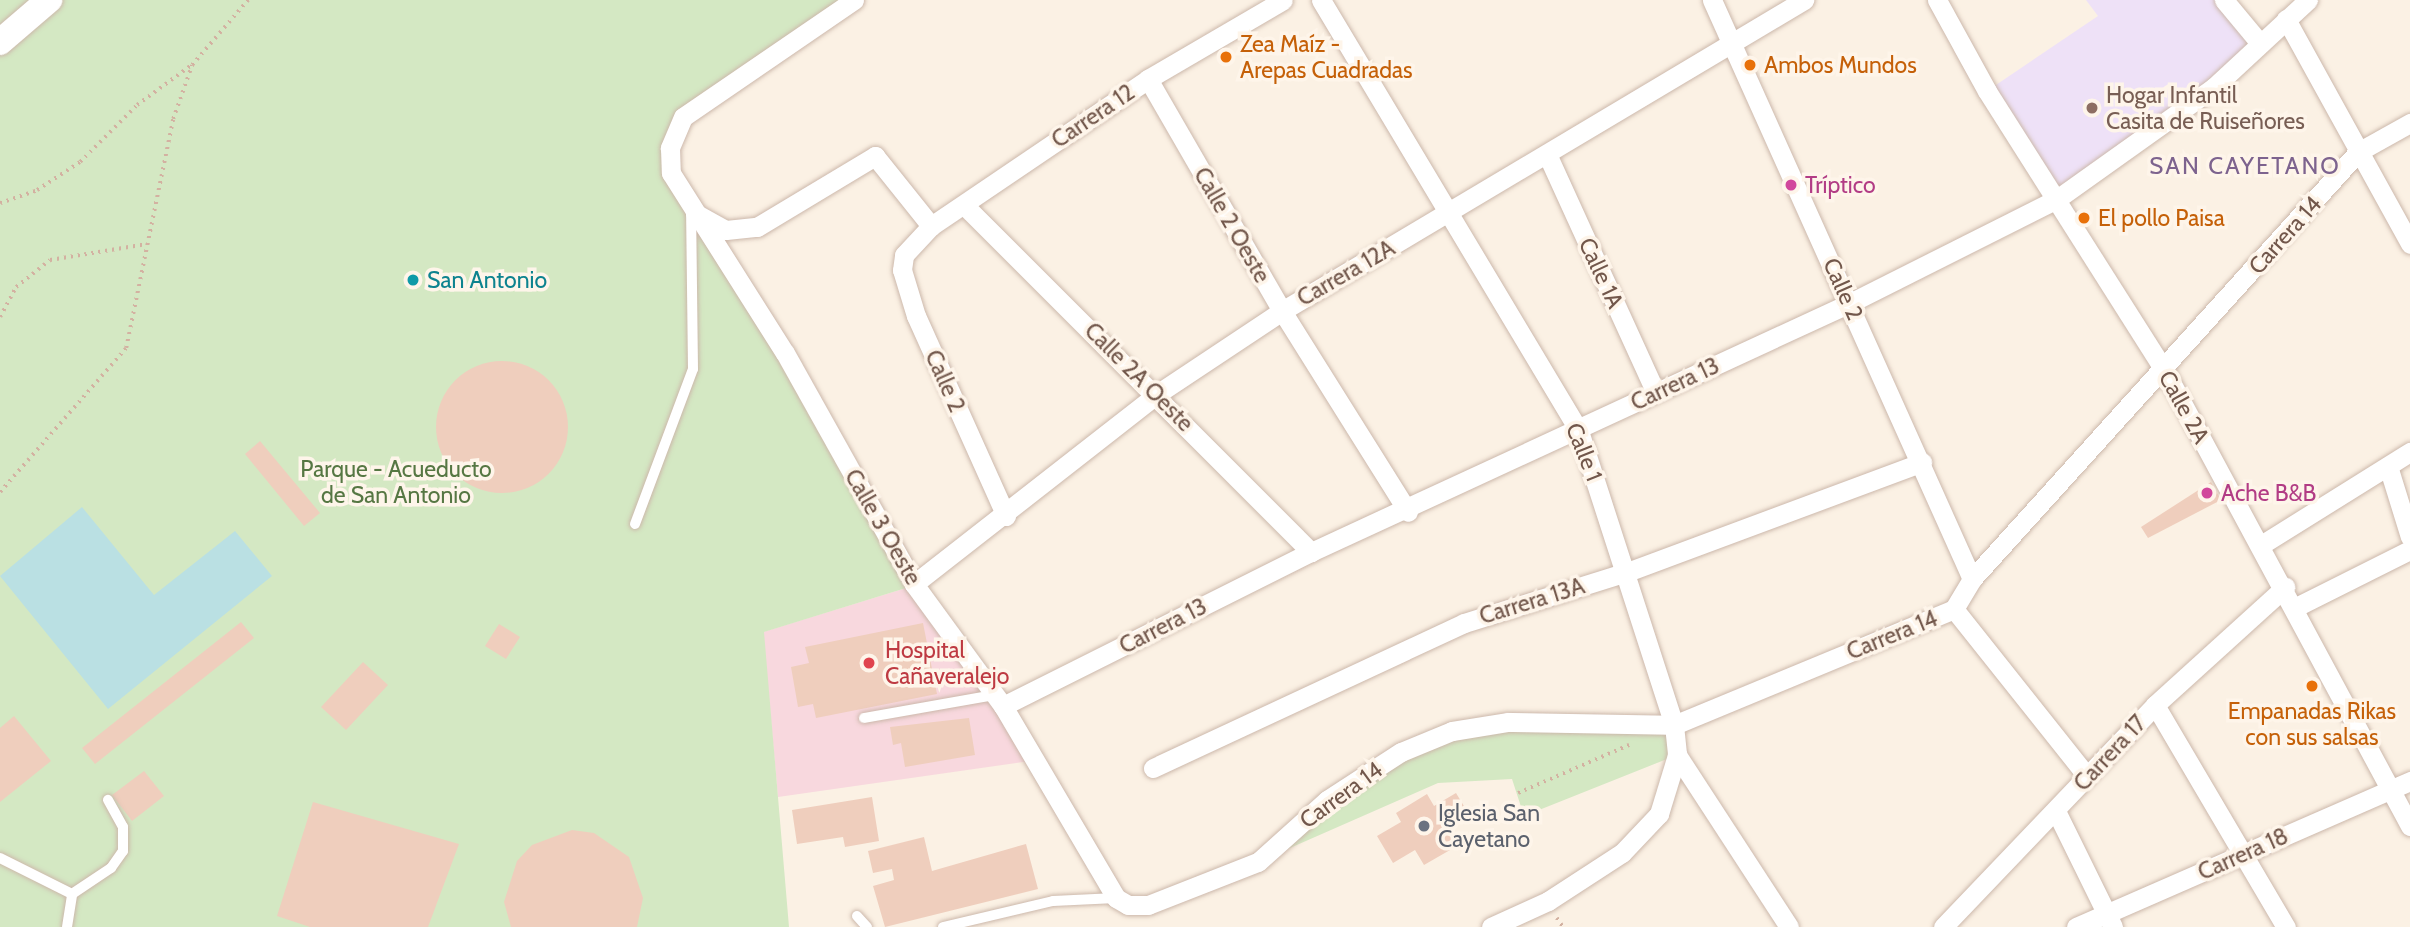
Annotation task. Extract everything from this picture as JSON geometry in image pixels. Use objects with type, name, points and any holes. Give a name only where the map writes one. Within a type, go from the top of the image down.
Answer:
[{"type":"main road","points":[[0,42],[49,0]]},
{"type":"street","name":"Calle 3 Oeste","points":[[853,0],[683,117],[670,148],[671,173],[691,211],[785,353],[914,584],[999,701],[1116,898]]},
{"type":"street","name":"Carrera 12","points":[[911,244],[931,226],[1148,79],[1283,0]]},
{"type":"street","name":"Calle 1","points":[[1321,0],[1578,431],[1627,572],[1674,725],[1677,755],[1789,927]]},
{"type":"street","name":"Calle 2","points":[[1712,0],[1922,462],[1972,579]]},
{"type":"street","name":"Carrera 12A","points":[[914,584],[1006,516],[1157,394],[1282,311],[1804,0]]},
{"type":"street","name":"Calle 2A","points":[[1937,0],[2057,200],[2165,370],[2285,587],[2410,826]]},
{"type":"street","points":[[2224,0],[2259,43]]},
{"type":"street","name":"Carrera 13","points":[[999,701],[1311,552],[1408,512],[1655,391],[1850,303],[2057,200],[2214,87],[2308,0]]},
{"type":"street","points":[[2286,19],[2410,244]]},
{"type":"street","name":"Calle 2 Oeste","points":[[1148,79],[1282,311],[1408,512]]},
{"type":"street","name":"Carrera 14","points":[[1116,898],[1128,905],[1148,905],[1258,862],[1327,800],[1401,752],[1452,731],[1508,722],[1674,725],[1954,609],[1972,579],[2165,370],[2358,152],[2410,123]]},
{"type":"street","name":"Calle 1A","points":[[1547,154],[1655,391]]},
{"type":"street","points":[[691,211],[726,230],[757,227],[875,156],[931,226]]},
{"type":"street","name":"Calle 2A Oeste","points":[[964,205],[1157,394],[1311,552]]},
{"type":"street","name":"Calle 2","points":[[911,244],[902,270],[916,316],[1006,516]]},
{"type":"street","points":[[2261,545],[2410,452]]},
{"type":"street","name":"Carrera 13A","points":[[1153,768],[1429,637],[1627,572],[1922,462]]},
{"type":"street","points":[[2388,466],[2410,537]]},
{"type":"street","points":[[2294,608],[2410,550]]},
{"type":"street","name":"Carrera 17","points":[[1943,927],[2155,705],[2285,587]]},
{"type":"street","points":[[1954,609],[2086,775]]},
{"type":"street","points":[[2155,705],[2286,927]]},
{"type":"street","points":[[1491,927],[1548,901],[1622,853],[1660,814],[1677,755]]},
{"type":"street","name":"Carrera 18","points":[[2076,927],[2110,920],[2243,855],[2410,781]]},
{"type":"street","points":[[2056,811],[2110,920]]},
{"type":"lane","points":[[635,524],[693,369],[691,211]]},
{"type":"lane","points":[[864,718],[999,701]]},
{"type":"lane","points":[[66,927],[72,894],[111,868],[123,851],[123,827],[108,800]]},
{"type":"lane","points":[[0,858],[72,894]]},
{"type":"lane","points":[[943,927],[1053,901],[1116,898]]},
{"type":"lane","points":[[858,916],[867,927]]},
{"type":"path","points":[[0,203],[37,190],[80,162],[138,105],[192,65],[247,0]]},
{"type":"path","points":[[0,492],[126,348],[173,119],[192,65]]},
{"type":"path","points":[[0,317],[16,287],[50,260],[148,244]]},
{"type":"path","points":[[1518,793],[1638,740]]},
{"type":"shaded area","name":"Hogar Infantil Casita de Ruiseñores","points":[[2086,0],[2224,0],[2259,42],[2057,199],[1987,91],[2098,16]]},
{"type":"shaded area","name":"Hospital Cañaveralejo","points":[[906,588],[1037,760],[778,797],[763,632]]},
{"type":"green space","name":"Parque - Acueducto de San Antonio","points":[[0,0],[854,0],[683,117],[671,173],[785,353],[906,588],[764,632],[789,927],[0,927]]},
{"type":"green space","points":[[1674,725],[1677,755],[1524,816],[1512,779],[1438,783],[1258,862],[1327,800],[1452,731]]},
{"type":"water","points":[[82,507],[154,595],[235,531],[272,576],[108,709],[0,576]]},
{"type":"building","points":[[502,361],[527,366],[549,380],[563,402],[568,427],[563,452],[549,474],[527,488],[502,493],[477,488],[455,474],[441,452],[436,427],[441,402],[455,380],[477,366]]},
{"type":"building","points":[[260,441],[320,513],[304,526],[245,454]]},
{"type":"building","points":[[2211,482],[2221,500],[2148,538],[2141,527]]},
{"type":"building","points":[[241,622],[254,638],[95,764],[82,748]]},
{"type":"building","points":[[923,623],[937,694],[816,718],[813,704],[798,707],[791,667],[809,663],[805,647]]},
{"type":"building","points":[[499,624],[520,637],[506,659],[485,646]]},
{"type":"building","points":[[363,662],[388,685],[346,730],[321,707]]},
{"type":"building","points":[[14,716],[51,761],[0,802],[0,728]]},
{"type":"building","points":[[969,718],[975,755],[905,767],[901,743],[893,745],[890,727]]},
{"type":"building","points":[[144,771],[164,796],[132,821],[112,795]]},
{"type":"building","name":"Iglesia San Cayetano","points":[[1456,793],[1470,816],[1447,829],[1457,846],[1424,865],[1415,850],[1393,863],[1377,836],[1401,822],[1396,813],[1427,794],[1434,806]]},
{"type":"building","points":[[872,797],[879,841],[845,847],[843,837],[797,844],[792,810]]},
{"type":"building","points":[[313,802],[459,844],[428,927],[310,927],[277,916]]},
{"type":"building","points":[[572,830],[594,833],[629,857],[643,898],[637,927],[511,927],[504,902],[517,861],[532,845]]},
{"type":"building","points":[[924,837],[932,871],[1026,844],[1038,889],[885,927],[873,886],[894,880],[892,869],[873,873],[868,851]]},
{"type":"place","name":"Zea Maíz - Arepas Cuadradas","points":[[1226,57]]},
{"type":"place","name":"Ambos Mundos","points":[[1750,65]]},
{"type":"place","name":"Hogar Infantil Casita de Ruiseñores","points":[[2092,108]]},
{"type":"place","name":"Tríptico","points":[[1791,185]]},
{"type":"place","name":"El pollo Paisa","points":[[2084,218]]},
{"type":"place","name":"San Antonio","points":[[413,280]]},
{"type":"place","name":"Ache B&B","points":[[2207,493]]},
{"type":"place","name":"Hospital Cañaveralejo","points":[[869,663]]},
{"type":"place","name":"Empanadas Rikas con sus salsas","points":[[2312,686]]},
{"type":"place","name":"Iglesia San Cayetano","points":[[1424,826]]},
{"type":"district","name":"SAN CAYETANO","points":[[2245,166]]}]
